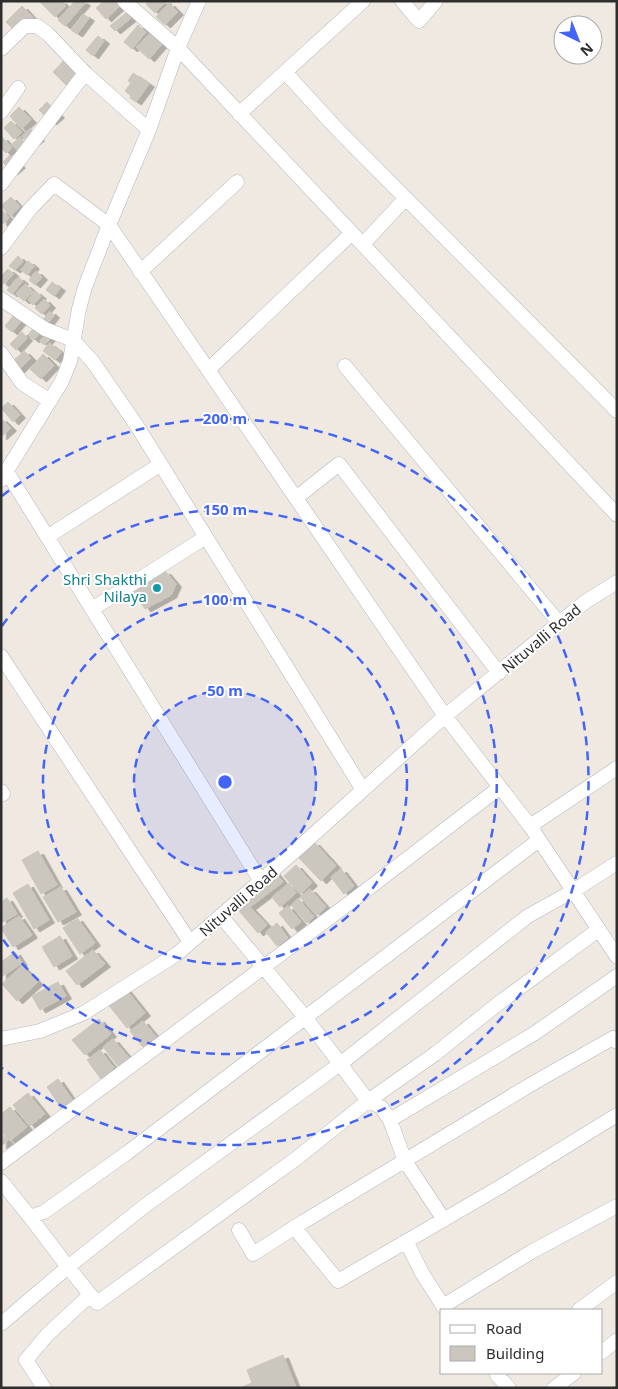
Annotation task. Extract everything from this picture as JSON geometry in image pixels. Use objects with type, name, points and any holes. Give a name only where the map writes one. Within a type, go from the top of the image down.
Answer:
[{"type":"street","points":[[124,1],[178,48],[617,515]]},
{"type":"street","points":[[199,1],[178,48],[148,130],[85,287],[78,309],[67,368],[62,381],[3,475],[47,536],[260,880]]},
{"type":"street","points":[[239,114],[363,1]]},
{"type":"street","points":[[402,1],[419,22],[436,1]]},
{"type":"street","points":[[1,48],[25,26],[37,26],[48,34],[85,73],[148,130]]},
{"type":"street","points":[[285,72],[336,128],[617,411]]},
{"type":"street","points":[[1,184],[85,73]]},
{"type":"street","points":[[1,112],[18,88]]},
{"type":"street","points":[[140,272],[237,182]]},
{"type":"street","points":[[1,248],[30,209],[54,184],[109,225],[445,716],[530,826],[617,957]]},
{"type":"street","points":[[363,244],[406,198]]},
{"type":"street","points":[[208,370],[352,233]]},
{"type":"street","points":[[1,298],[45,329],[73,340],[93,362],[161,464],[363,790]]},
{"type":"street","points":[[1,353],[22,383],[50,401]]},
{"type":"street","points":[[345,366],[559,623]]},
{"type":"street","points":[[47,536],[161,464]]},
{"type":"street","points":[[296,498],[339,464],[498,673]]},
{"type":"street","points":[[92,609],[206,537]]},
{"type":"street","name":"Nituvalli Road","points":[[1,1039],[40,1031],[84,1013],[177,954],[445,716],[584,602],[617,582]]},
{"type":"street","points":[[1,656],[190,942]]},
{"type":"street","points":[[530,826],[617,768]]},
{"type":"street","points":[[1,1163],[264,967],[499,788]]},
{"type":"street","points":[[30,1217],[44,1212],[119,1158],[539,840]]},
{"type":"street","points":[[1,1324],[142,1208],[340,1064],[528,916],[573,891],[617,863]]},
{"type":"street","points":[[221,916],[305,1017],[368,1101],[381,1107],[390,1120],[405,1161],[444,1220]]},
{"type":"street","points":[[1,1181],[97,1303],[298,1158],[368,1101],[435,1054],[499,1003],[598,930]]},
{"type":"street","points":[[390,1120],[535,1034],[617,976]]},
{"type":"street","points":[[239,1230],[253,1254],[535,1082],[613,1038],[617,1042]]},
{"type":"street","points":[[294,1228],[338,1281],[444,1220],[617,1115]]},
{"type":"street","points":[[406,1241],[422,1273],[444,1308],[531,1252],[617,1206]]},
{"type":"street","points":[[580,1309],[617,1282]]},
{"type":"street","points":[[44,1388],[26,1360],[47,1335],[90,1295]]},
{"type":"street","points":[[603,1351],[617,1340]]},
{"type":"street","points":[[497,1374],[509,1388]]},
{"type":"street","points":[[554,1388],[573,1374]]},
{"type":"building","points":[[39,1],[61,1],[66,6],[55,17]]},
{"type":"building","points":[[75,1],[83,1],[85,3],[65,26],[58,20]]},
{"type":"building","points":[[104,1],[115,1],[120,6],[106,19],[96,8]]},
{"type":"building","points":[[149,1],[166,2],[155,13],[146,4]]},
{"type":"building","points":[[169,3],[178,12],[165,25],[156,17]]},
{"type":"building","points":[[22,6],[33,18],[17,33],[6,22]]},
{"type":"building","points":[[126,13],[131,18],[115,31],[110,26]]},
{"type":"building","points":[[83,14],[89,18],[77,34],[71,30]]},
{"type":"building","points":[[138,25],[146,32],[132,49],[124,42]]},
{"type":"building","points":[[150,33],[162,44],[149,59],[136,47]]},
{"type":"building","points":[[98,36],[104,41],[93,56],[86,50]]},
{"type":"building","points":[[71,53],[85,65],[66,85],[53,72]]},
{"type":"building","points":[[133,73],[149,84],[136,102],[125,91],[131,83],[128,81]]},
{"type":"building","points":[[47,102],[59,115],[51,122],[39,110]]},
{"type":"building","points":[[19,107],[31,120],[21,129],[10,116]]},
{"type":"building","points":[[11,121],[22,132],[14,139],[4,128]]},
{"type":"building","points":[[30,128],[39,138],[30,145],[22,136]]},
{"type":"building","points":[[2,137],[12,148],[6,153],[1,148]]},
{"type":"building","points":[[20,137],[28,147],[20,154],[12,144]]},
{"type":"building","points":[[10,155],[20,165],[12,172],[3,162]]},
{"type":"building","points":[[11,197],[20,207],[10,216],[1,206]]},
{"type":"building","points":[[1,209],[9,218],[3,224],[1,222]]},
{"type":"building","points":[[18,256],[23,261],[15,270],[9,266]]},
{"type":"building","points":[[28,261],[34,266],[27,275],[21,270]]},
{"type":"building","points":[[8,269],[14,274],[4,284],[1,282],[1,276]]},
{"type":"building","points":[[36,271],[42,277],[35,285],[29,280]]},
{"type":"building","points":[[18,277],[23,281],[12,294],[7,290]]},
{"type":"building","points":[[52,282],[60,288],[54,296],[46,290]]},
{"type":"building","points":[[25,284],[33,291],[24,301],[16,294]]},
{"type":"building","points":[[35,291],[41,296],[33,305],[28,300]]},
{"type":"building","points":[[44,299],[50,305],[42,314],[35,308]]},
{"type":"building","points":[[19,309],[26,315],[12,332],[5,326]]},
{"type":"building","points":[[50,311],[54,315],[48,323],[43,320]]},
{"type":"building","points":[[37,324],[43,329],[34,340],[28,335]]},
{"type":"building","points":[[50,330],[54,333],[44,345],[40,341]]},
{"type":"building","points":[[22,332],[27,338],[16,350],[10,344]]},
{"type":"building","points":[[49,343],[61,352],[55,360],[43,351]]},
{"type":"building","points":[[24,351],[31,358],[19,370],[12,362]]},
{"type":"building","points":[[43,354],[54,365],[41,379],[30,369]]},
{"type":"building","points":[[8,402],[20,415],[13,422],[1,408]]},
{"type":"building","points":[[1,418],[11,428],[1,437]]},
{"type":"building","name":"Shri Shakthi Nilaya","points":[[165,571],[176,584],[171,595],[145,609],[134,592]]},
{"type":"building","points":[[314,842],[336,866],[321,881],[298,857]]},
{"type":"building","points":[[38,851],[57,885],[41,894],[22,860]]},
{"type":"building","points":[[296,865],[312,883],[300,894],[284,876]]},
{"type":"building","points":[[341,869],[354,886],[344,894],[331,877]]},
{"type":"building","points":[[274,871],[283,882],[250,907],[267,925],[258,933],[234,905]]},
{"type":"building","points":[[289,883],[296,893],[280,907],[272,897]]},
{"type":"building","points":[[28,884],[49,920],[34,929],[13,893]]},
{"type":"building","points":[[61,887],[76,912],[58,922],[43,897]]},
{"type":"building","points":[[310,889],[326,907],[317,915],[300,897]]},
{"type":"building","points":[[7,898],[17,914],[1,923],[1,902]]},
{"type":"building","points":[[298,898],[314,917],[307,923],[291,905]]},
{"type":"building","points":[[288,906],[301,922],[292,929],[279,913]]},
{"type":"building","points":[[19,916],[32,935],[13,947],[1,928]]},
{"type":"building","points":[[77,918],[95,943],[80,954],[63,928]]},
{"type":"building","points":[[277,923],[288,938],[277,946],[266,932]]},
{"type":"building","points":[[60,936],[72,956],[54,967],[42,947]]},
{"type":"building","points":[[93,950],[105,964],[77,985],[66,971]]},
{"type":"building","points":[[15,952],[22,963],[1,977],[1,962]]},
{"type":"building","points":[[22,966],[38,982],[17,1001],[2,984]]},
{"type":"building","points":[[58,982],[66,996],[40,1010],[32,996]]},
{"type":"building","points":[[125,988],[145,1013],[127,1028],[107,1003]]},
{"type":"building","points":[[99,1019],[111,1034],[85,1055],[72,1040]]},
{"type":"building","points":[[143,1021],[156,1037],[143,1047],[130,1031]]},
{"type":"building","points":[[113,1039],[129,1058],[118,1066],[103,1047]]},
{"type":"building","points":[[100,1050],[114,1068],[101,1079],[87,1060]]},
{"type":"building","points":[[58,1079],[73,1101],[62,1109],[47,1087]]},
{"type":"building","points":[[28,1093],[45,1114],[30,1126],[13,1105]]},
{"type":"building","points":[[10,1107],[27,1127],[10,1141],[1,1131],[1,1114]]},
{"type":"building","points":[[1,1133],[8,1141],[1,1146]]},
{"type":"building","points":[[283,1355],[296,1388],[240,1388],[252,1383],[247,1370]]},
{"type":"place","name":"Shri Shakthi Nilaya","points":[[157,588]]}]
